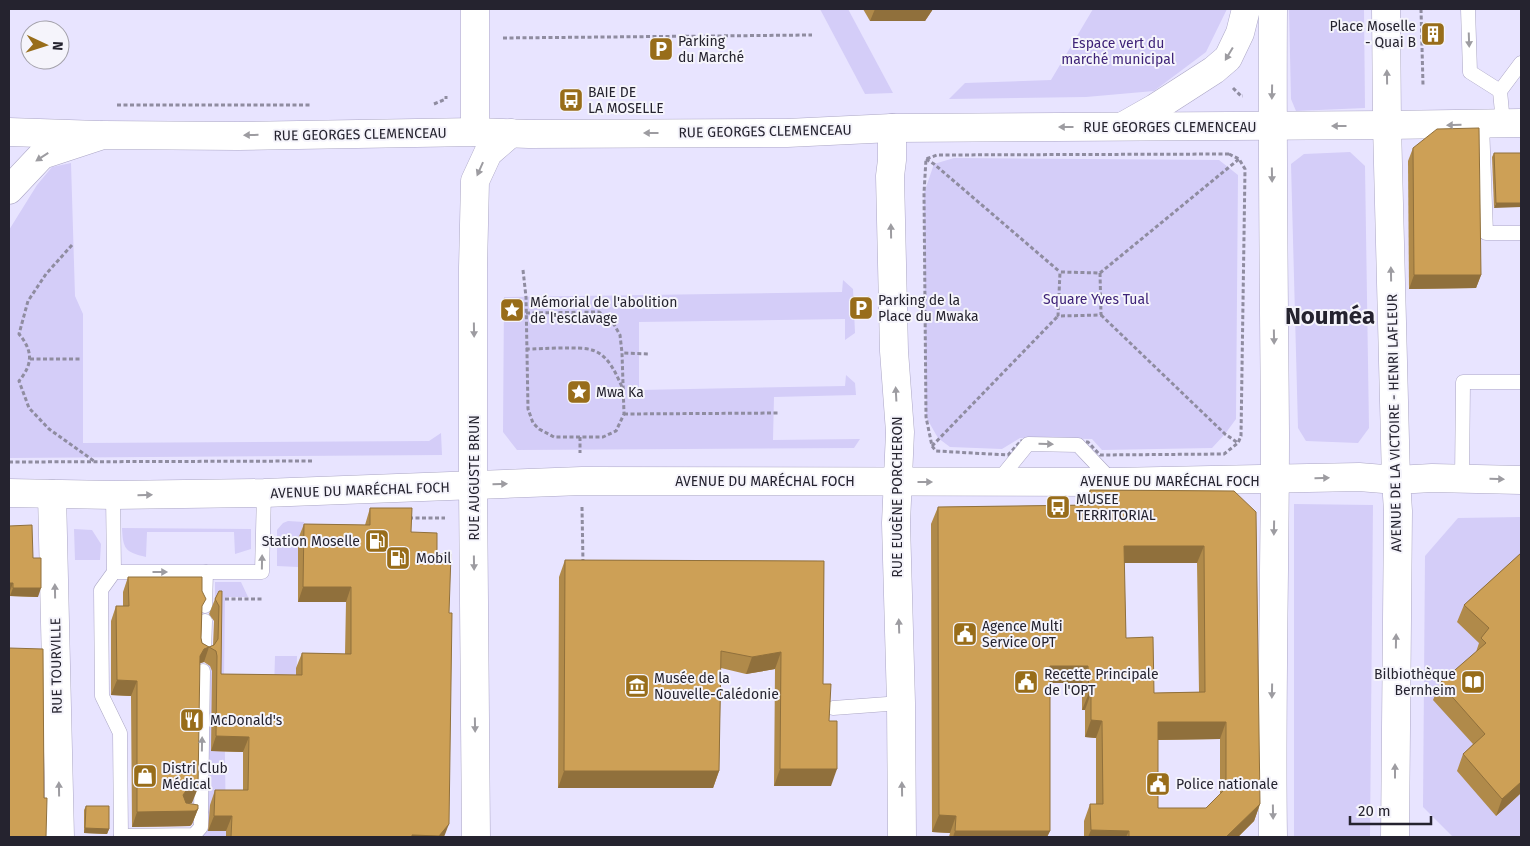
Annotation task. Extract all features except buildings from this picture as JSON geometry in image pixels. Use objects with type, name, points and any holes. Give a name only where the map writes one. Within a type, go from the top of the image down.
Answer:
[{"type":"main road","points":[[475,9],[475,132]]},
{"type":"main road","points":[[1122,127],[1214,70],[1228,58],[1240,33],[1246,9]]},
{"type":"main road","points":[[1273,9],[1272,126],[1275,436],[1272,728],[1273,837]]},
{"type":"main road","name":"AVENUE DE LA VICTOIRE - HENRI LAFLEUR","points":[[1386,9],[1387,126],[1398,511],[1395,837]]},
{"type":"main road","name":"RUE GEORGES CLEMENCEAU","points":[[9,132],[238,136],[475,132],[787,133],[892,128],[1502,124]]},
{"type":"main road","name":"RUE EUGÈNE PORCHERON","points":[[892,128],[890,176],[894,351],[900,432],[896,523],[901,703],[902,837]]},
{"type":"main road","name":"RUE AUGUSTE BRUN","points":[[476,837],[473,485],[475,181],[488,153],[511,133]]},
{"type":"main road","points":[[9,190],[42,155],[104,135]]},
{"type":"main road","name":"AVENUE DU MARÉCHAL FOCH","points":[[9,494],[264,493],[473,485],[581,469],[898,482],[1113,482],[1359,477],[1396,480],[1521,480]]},
{"type":"main road","name":"RUE TOURVILLE","points":[[52,494],[60,837]]},
{"type":"lane","points":[[1468,9],[1470,72],[1500,91]]},
{"type":"lane","points":[[1521,63],[1500,91],[1502,124],[1486,233],[1521,233]]},
{"type":"lane","points":[[1462,479],[1463,382],[1521,382]]},
{"type":"lane","points":[[998,481],[1028,444],[1078,445],[1113,482]]},
{"type":"lane","points":[[114,572],[262,572],[264,493]]},
{"type":"lane","points":[[113,495],[114,572],[101,590],[102,696],[120,734],[127,811],[121,837],[194,835],[201,827],[203,671]]},
{"type":"lane","points":[[205,606],[206,572]]},
{"type":"lane","points":[[204,653],[205,621]]},
{"type":"lane","points":[[833,708],[901,703]]},
{"type":"lane","points":[[186,811],[201,812]]},
{"type":"path","points":[[1421,9],[1423,85]]},
{"type":"path","points":[[503,28],[503,46]]},
{"type":"path","points":[[503,38],[812,35]]},
{"type":"path","points":[[426,107],[446,99],[446,90]]},
{"type":"path","points":[[114,105],[318,105]]},
{"type":"path","points":[[1229,154],[1239,159],[1245,168],[1241,436],[1238,443],[1224,454],[1100,455],[1088,442],[1021,441],[1008,455],[936,452],[932,446],[926,417],[924,193],[926,159],[937,155],[1229,154]]},
{"type":"path","points":[[926,159],[1060,272],[1100,273],[1239,159]]},
{"type":"path","points":[[72,245],[46,274],[28,301],[19,334],[27,345],[30,359],[27,372],[19,381],[29,408],[49,429],[94,461]]},
{"type":"path","points":[[523,270],[528,409],[534,423],[538,429],[554,437],[603,437],[616,431],[624,414],[624,391],[620,335],[612,321],[599,312],[526,313]]},
{"type":"path","points":[[932,446],[1058,316],[1060,272]]},
{"type":"path","points":[[1100,273],[1101,315],[1225,434],[1238,443]]},
{"type":"path","points":[[1058,316],[1101,315]]},
{"type":"path","points":[[526,349],[593,350],[614,368],[624,391]]},
{"type":"path","points":[[622,353],[649,354]]},
{"type":"path","points":[[30,359],[82,359]]},
{"type":"path","points":[[624,414],[780,413]]},
{"type":"path","points":[[580,437],[583,567]]},
{"type":"path","points":[[9,462],[315,461]]},
{"type":"path","points":[[402,518],[451,518]]},
{"type":"path","points":[[226,599],[262,599]]},
{"type":"green space","points":[[820,9],[848,9],[893,93],[865,94]]},
{"type":"green space","name":"Espace vert du marché municipal","points":[[1093,9],[1227,9],[1206,52],[1154,91],[1086,97],[949,99],[965,83],[1051,80]]},
{"type":"green space","points":[[1289,9],[1364,9],[1365,108],[1296,111],[1291,99]]},
{"type":"green space","points":[[1350,152],[1365,166],[1369,428],[1358,443],[1306,441],[1298,428],[1291,164],[1304,154]]},
{"type":"green space","name":"Square Yves Tual","points":[[954,158],[1219,160],[1238,175],[1236,419],[1212,448],[1102,450],[1092,439],[1020,438],[1002,449],[950,447],[938,438],[926,417],[924,193],[934,164]]},
{"type":"green space","points":[[71,163],[75,296],[83,314],[83,443],[429,441],[441,433],[442,455],[9,458],[9,230],[37,185],[52,167]]},
{"type":"green space","points":[[843,280],[853,289],[855,333],[845,340],[845,319],[639,322],[639,390],[845,386],[846,375],[855,383],[856,395],[774,397],[773,440],[860,439],[854,448],[517,450],[503,432],[504,297],[842,292]]},
{"type":"green space","points":[[1294,504],[1373,505],[1370,837],[1294,837]]},
{"type":"green space","name":"Bilbiothèque Bernheim","points":[[1521,517],[1521,837],[1453,837],[1423,807],[1425,556],[1458,518]]},
{"type":"green space","points":[[288,521],[304,522],[304,539],[298,539],[298,567],[277,566],[277,530],[283,523]]},
{"type":"green space","points":[[122,528],[251,529],[251,549],[235,554],[234,532],[147,532],[146,557],[129,551],[126,548],[123,541]]},
{"type":"green space","points":[[74,529],[92,530],[101,544],[100,560],[75,560]]},
{"type":"green space","points":[[215,582],[241,582],[248,597],[225,597],[226,837],[193,837],[206,823],[208,657],[215,643]]},
{"type":"green space","points":[[275,656],[297,656],[296,690],[274,690]]},
{"type":"place","name":"Place Moselle - Quai B","points":[[1433,34]]},
{"type":"place","name":"Parking du Marché","points":[[661,49]]},
{"type":"place","name":"BAIE DE LA MOSELLE","points":[[571,100]]},
{"type":"place","name":"Parking de la Place du Mwaka","points":[[861,308]]},
{"type":"place","name":"Mémorial de l'abolition de l'esclavage","points":[[512,310]]},
{"type":"place","name":"Mwa Ka","points":[[579,392]]},
{"type":"place","name":"MUSEE TERRITORIAL","points":[[1058,507]]},
{"type":"place","name":"Station Moselle","points":[[377,541]]},
{"type":"place","name":"Mobil","points":[[398,558]]},
{"type":"place","name":"Agence Multi Service OPT","points":[[965,634]]},
{"type":"place","name":"Recette Principale de l'OPT","points":[[1026,682]]},
{"type":"place","name":"Bilbiothèque Bernheim","points":[[1473,682]]},
{"type":"place","name":"Musée de la Nouvelle-Calédonie","points":[[637,686]]},
{"type":"place","name":"McDonald's","points":[[192,720]]},
{"type":"place","name":"Distri Club Médical","points":[[145,776]]},
{"type":"place","name":"Police nationale","points":[[1158,784]]},
{"type":"district","name":"Nouméa","points":[[1330,316]]}]
